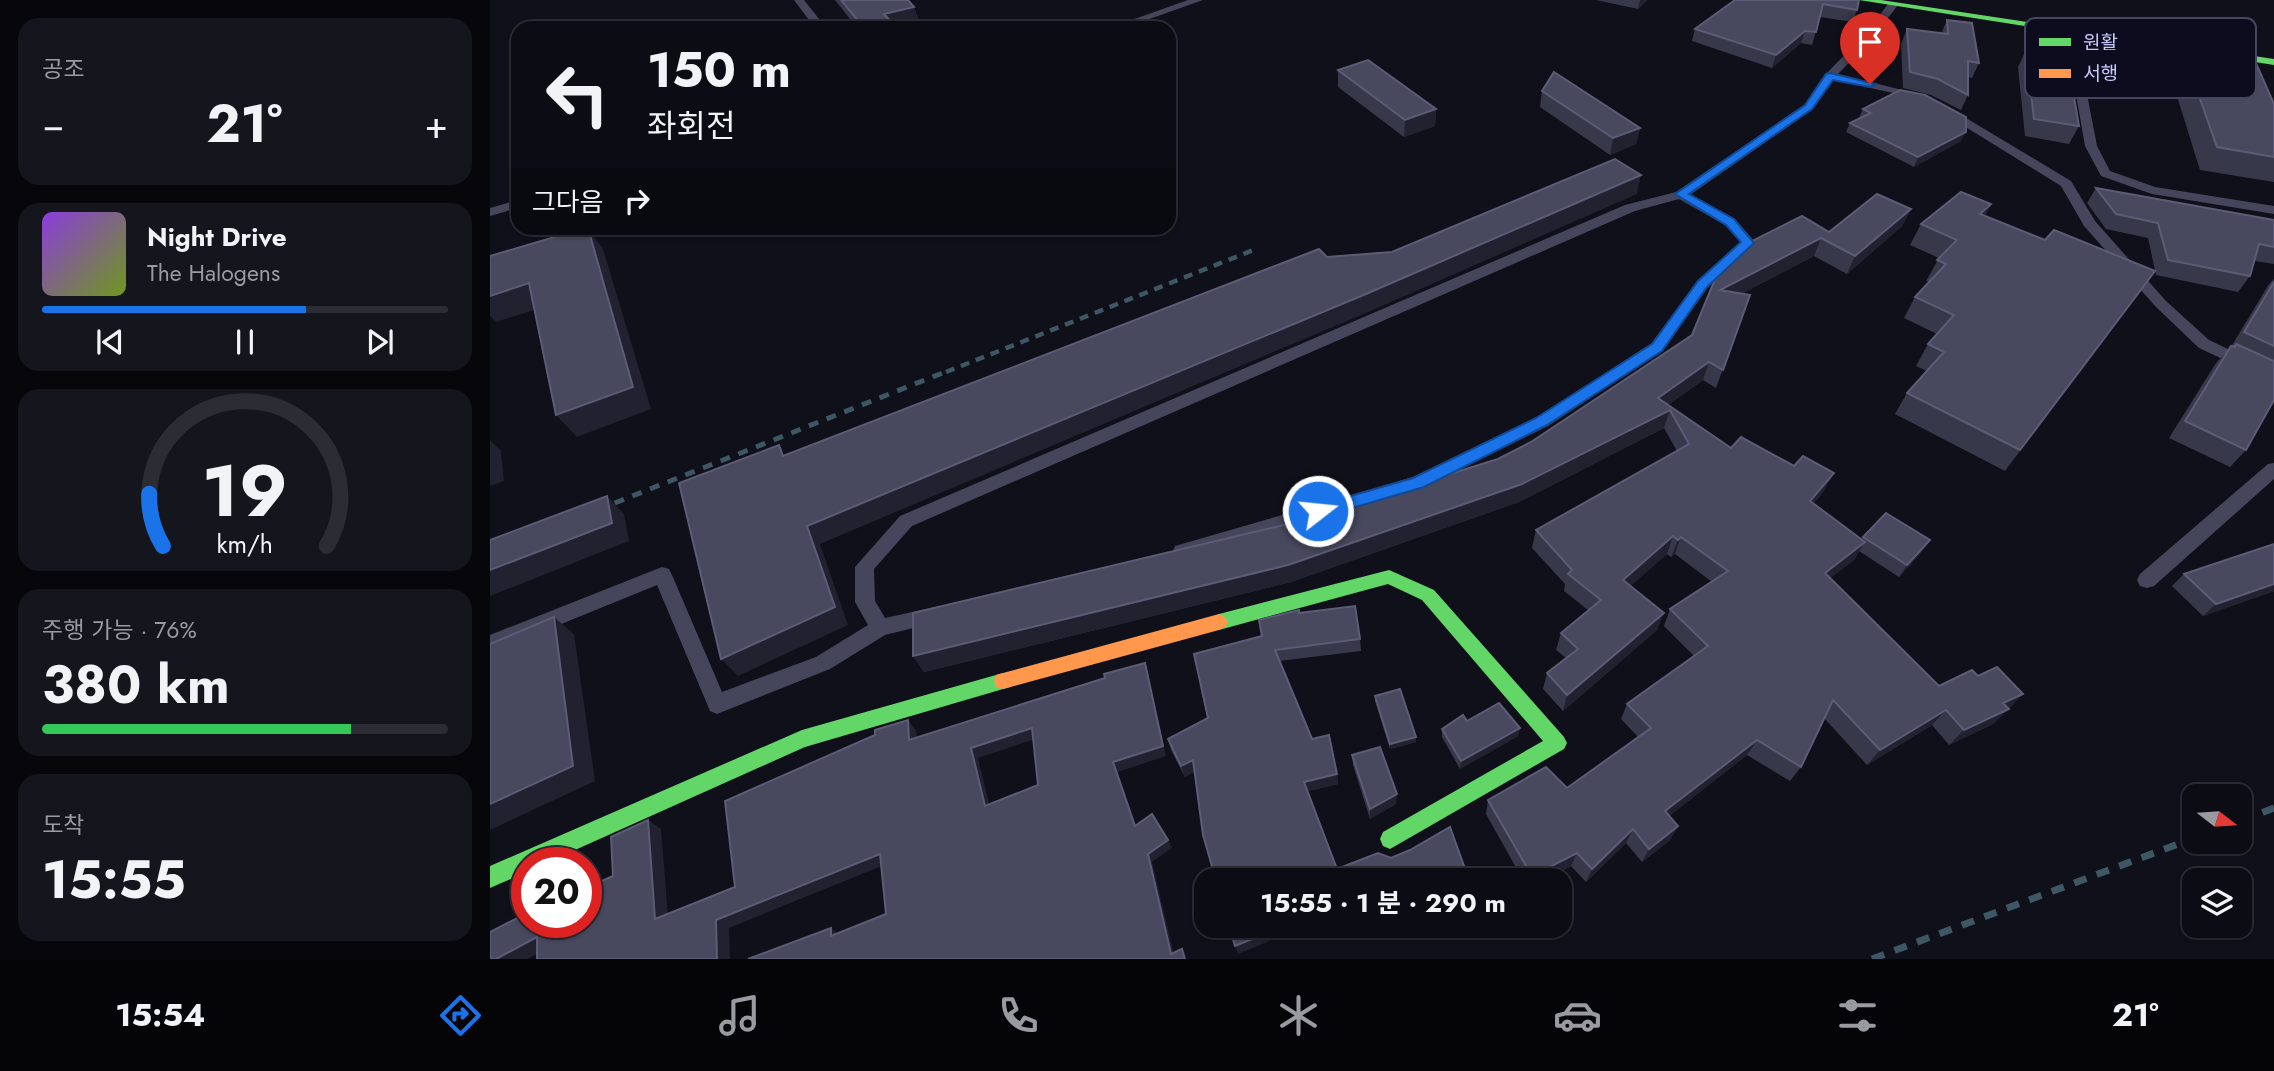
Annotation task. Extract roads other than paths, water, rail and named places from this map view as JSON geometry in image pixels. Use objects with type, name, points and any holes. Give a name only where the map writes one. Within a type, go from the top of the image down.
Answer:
[{"type":"street","points":[[1863,0],[2025,25]]},
{"type":"street","points":[[2256,59],[2274,62]]},
{"type":"street","points":[[490,877],[802,739],[1074,660],[1389,577],[1428,595],[1557,743],[1391,839]]},
{"type":"lane","points":[[799,0],[815,21]]},
{"type":"lane","points":[[1135,21],[1198,0]]},
{"type":"lane","points":[[880,628],[865,602],[864,567],[906,521],[1630,208],[1681,194],[1808,107],[1830,76],[1867,38],[1893,5]]},
{"type":"lane","points":[[1830,76],[1926,99],[1977,127],[2066,184],[2089,223],[2170,312],[2204,344],[2274,378]]},
{"type":"lane","points":[[2082,98],[2091,146],[2105,173],[2152,190],[2274,209]]},
{"type":"lane","points":[[1168,555],[1418,482],[1542,422],[1657,348],[1703,284],[1748,243],[1730,222],[1681,194]]},
{"type":"lane","points":[[490,212],[511,206]]},
{"type":"lane","points":[[2147,580],[2274,469]]},
{"type":"lane","points":[[490,644],[662,575],[717,704],[823,663],[880,628],[946,613]]},
{"type":"railway","points":[[946,372],[1256,249]]},
{"type":"railway","points":[[597,510],[950,370]]},
{"type":"railway","points":[[2252,816],[2274,808]]},
{"type":"railway","points":[[1872,959],[2182,843]]}]
